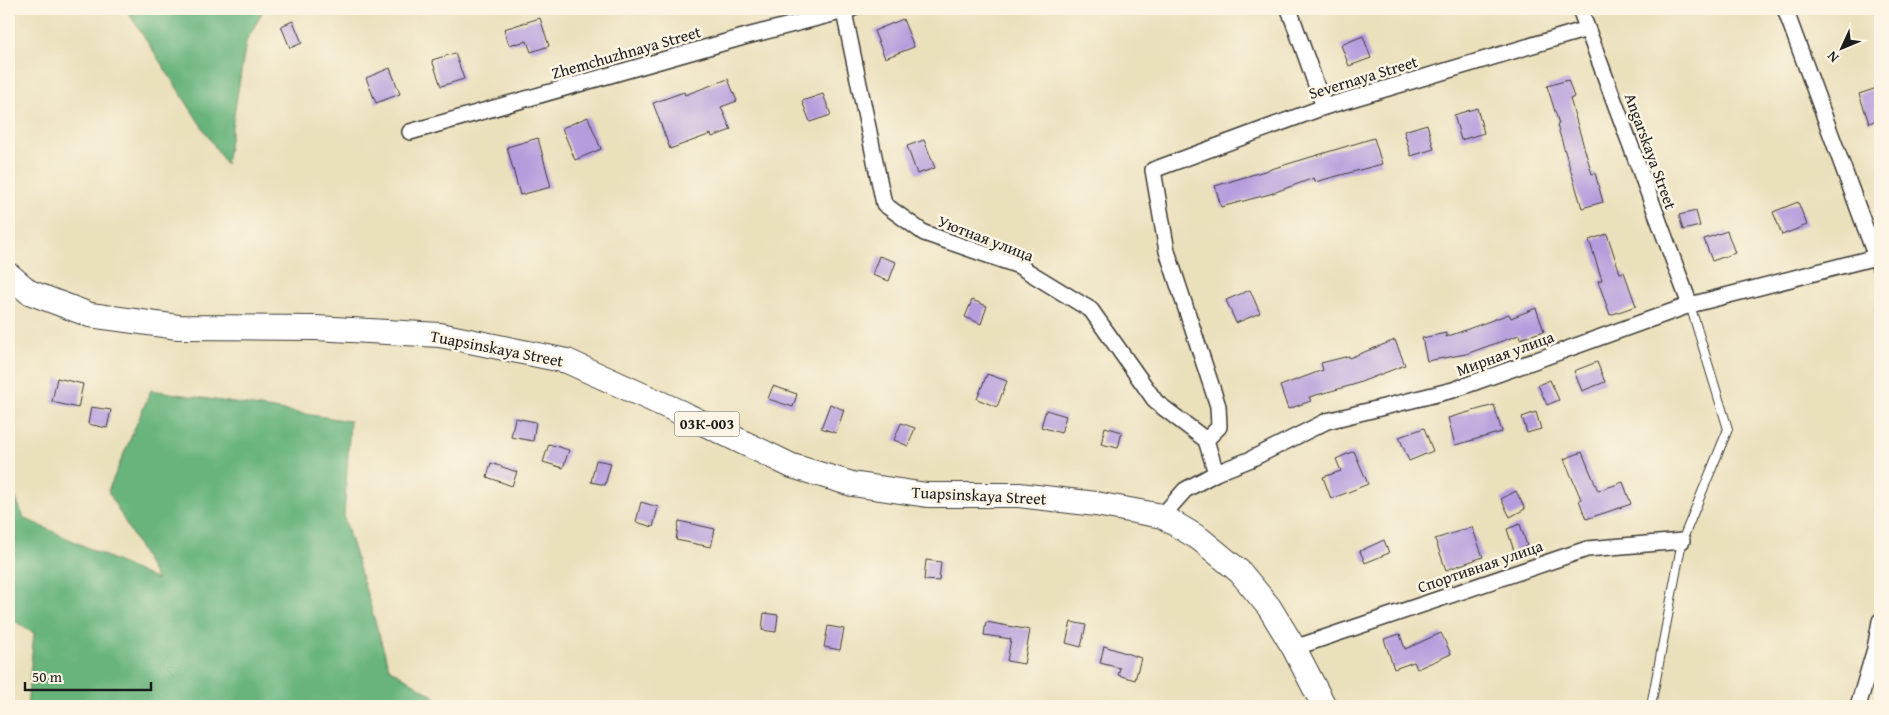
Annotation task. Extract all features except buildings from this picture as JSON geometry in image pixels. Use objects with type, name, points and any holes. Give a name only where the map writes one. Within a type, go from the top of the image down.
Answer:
[{"type":"main road","name":"Tuapsinskaya Street","points":[[9,275],[29,292],[90,315],[178,327],[316,328],[440,335],[567,361],[792,466],[852,484],[927,495],[1019,495],[1096,504],[1162,516],[1200,540],[1240,572],[1269,607],[1294,648],[1324,706]]},
{"type":"street","points":[[1289,9],[1324,107]]},
{"type":"street","name":"Angarskaya Street","points":[[1580,9],[1690,305]]},
{"type":"street","points":[[1785,9],[1878,262]]},
{"type":"street","name":"Zhemchuzhnaya Street","points":[[410,132],[747,36],[848,11]]},
{"type":"street","name":"Уютная улица","points":[[848,11],[884,204],[924,233],[1019,266],[1092,310],[1156,402],[1206,440]]},
{"type":"street","name":"Severnaya Street","points":[[1206,440],[1218,427],[1218,406],[1167,251],[1153,170],[1324,107],[1587,29]]},
{"type":"street","name":"Мирная улица","points":[[1162,516],[1185,490],[1216,473],[1249,460],[1328,421],[1453,390],[1690,305],[1878,262]]},
{"type":"street","points":[[1206,440],[1216,473]]},
{"type":"street","name":"Спортивная улица","points":[[1294,648],[1587,549],[1682,540]]},
{"type":"street","points":[[1858,706],[1875,649],[1880,621]]},
{"type":"lane","points":[[1651,706],[1682,540],[1728,429],[1690,305]]},
{"type":"green space","points":[[126,9],[264,9],[246,42],[226,164]]},
{"type":"green space","points":[[151,390],[350,421],[344,517],[389,668],[449,706],[27,706],[34,633],[9,618],[9,482],[24,518],[157,580],[108,491]]}]
